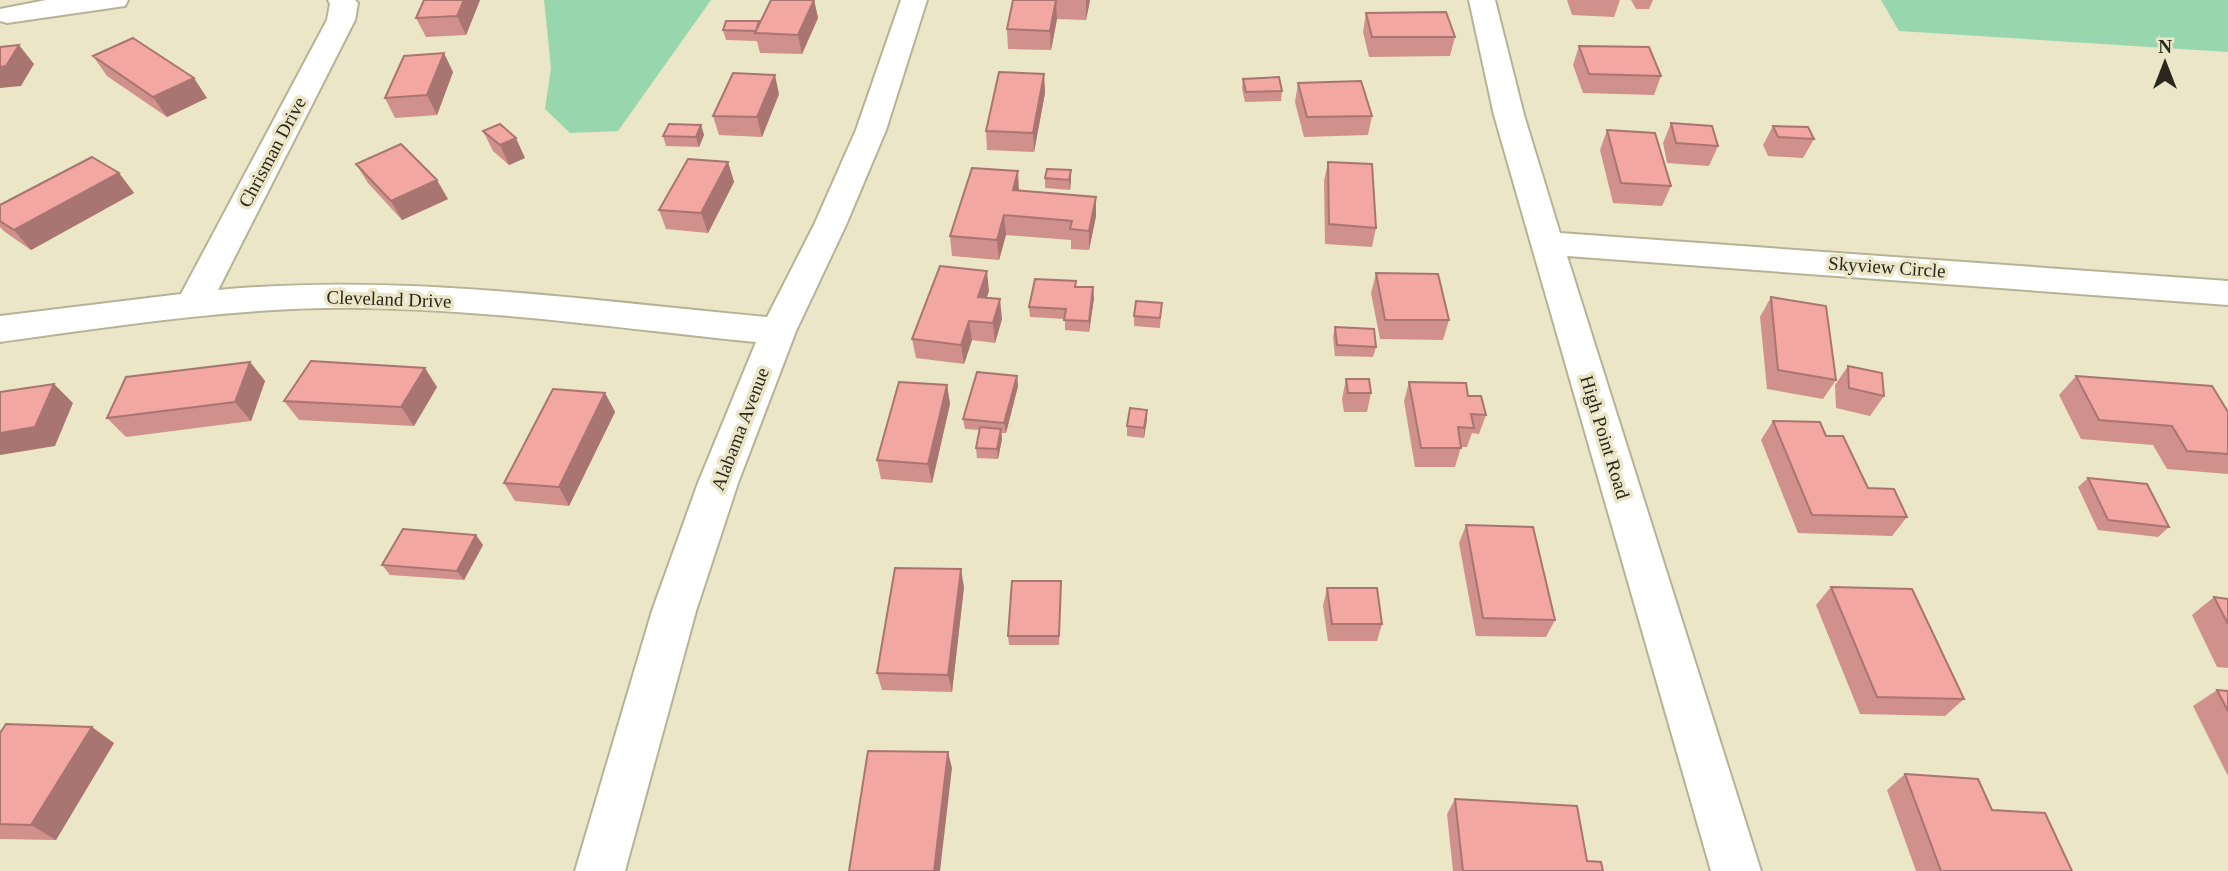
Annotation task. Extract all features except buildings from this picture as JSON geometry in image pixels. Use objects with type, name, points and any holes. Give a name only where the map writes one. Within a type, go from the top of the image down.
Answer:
[{"type":"street","points":[[7,15],[70,4],[115,0]]},
{"type":"street","name":"Chrisman Drive","points":[[193,303],[341,20],[344,3],[341,0]]},
{"type":"street","name":"Alabama Avenue","points":[[600,871],[674,611],[719,483],[778,331],[830,225],[871,130],[914,0]]},
{"type":"street","name":"High Point Road","points":[[1482,0],[1509,115],[1735,871]]},
{"type":"street","name":"Skyview Circle","points":[[1547,244],[1588,244],[2228,293]]},
{"type":"street","name":"Cleveland Drive","points":[[0,328],[193,303],[290,297],[433,299],[778,331]]},
{"type":"green space","points":[[544,0],[711,0],[618,131],[570,133],[545,109],[551,68]]},
{"type":"green space","points":[[1881,0],[2228,0],[2228,52],[1899,31]]}]
